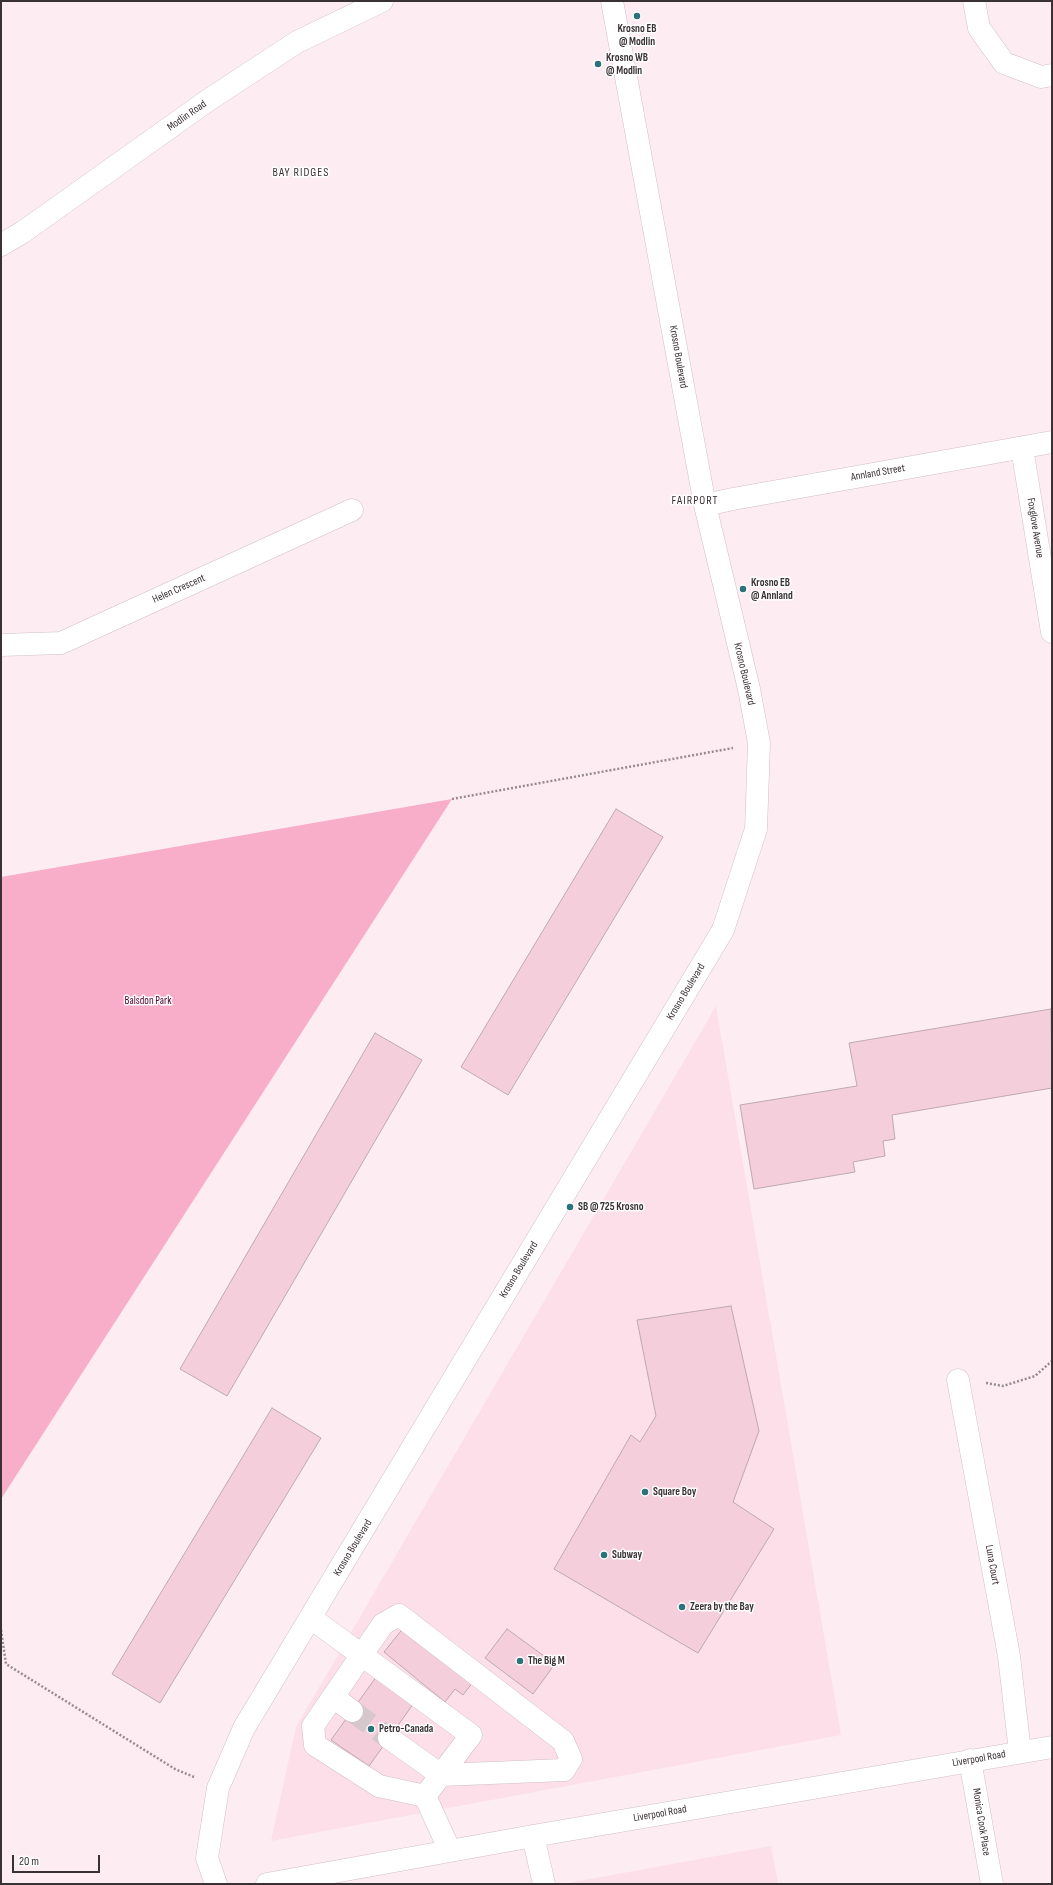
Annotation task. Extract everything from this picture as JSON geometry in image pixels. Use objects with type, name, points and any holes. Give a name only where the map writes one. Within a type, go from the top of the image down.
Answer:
[{"type":"street","name":"Modlin Road","points":[[1,245],[23,232],[208,101],[297,42],[382,1]]},
{"type":"street","name":"Krosno Boulevard","points":[[216,1884],[207,1858],[218,1788],[244,1728],[723,930],[756,830],[759,743],[748,689],[705,505],[612,1]]},
{"type":"street","points":[[974,1],[979,28],[1004,63],[1041,77],[1052,75]]},
{"type":"street","name":"Annland Street","points":[[705,505],[1052,442]]},
{"type":"street","name":"Foxglove Avenue","points":[[1022,448],[1052,632]]},
{"type":"street","name":"Helen Crescent","points":[[1,645],[61,643],[352,510]]},
{"type":"street","name":"Luna Court","points":[[958,1380],[1009,1656],[1020,1752]]},
{"type":"street","points":[[389,1738],[441,1775],[564,1770],[571,1759],[562,1742],[398,1615],[383,1624],[313,1726],[315,1745],[380,1786],[425,1796]]},
{"type":"street","points":[[311,1618],[471,1735],[425,1796]]},
{"type":"street","points":[[333,1696],[352,1711]]},
{"type":"street","name":"Liverpool Road","points":[[268,1884],[533,1836],[1052,1747]]},
{"type":"street","name":"Monica Cook Place","points":[[970,1760],[992,1884]]},
{"type":"street","points":[[425,1796],[450,1851]]},
{"type":"street","points":[[533,1836],[544,1884]]},
{"type":"path","points":[[452,799],[759,743]]},
{"type":"path","points":[[958,1380],[1003,1386],[1035,1376],[1052,1361]]},
{"type":"path","points":[[1,1630],[6,1664],[175,1768],[218,1788]]},
{"type":"shaded area","points":[[716,1006],[841,1735],[271,1841],[296,1727]]},
{"type":"shaded area","points":[[771,1846],[778,1884],[568,1884],[568,1883]]},
{"type":"green space","name":"Balsdon Park","points":[[452,799],[1,1499],[1,877]]},
{"type":"building","points":[[616,809],[663,837],[508,1095],[461,1067]]},
{"type":"building","points":[[1051,1009],[1052,1088],[892,1115],[895,1139],[883,1141],[885,1156],[853,1162],[855,1172],[754,1189],[740,1105],[857,1086],[849,1043]]},
{"type":"building","points":[[375,1033],[422,1060],[227,1396],[180,1369]]},
{"type":"building","points":[[731,1306],[759,1431],[733,1502],[774,1529],[698,1653],[554,1569],[631,1435],[640,1442],[656,1416],[637,1320]]},
{"type":"building","points":[[272,1408],[321,1438],[160,1703],[112,1674]]},
{"type":"building","points":[[405,1626],[473,1682],[463,1695],[455,1689],[445,1702],[384,1652]]},
{"type":"building","name":"The Big M","points":[[507,1629],[555,1664],[533,1694],[485,1658]]},
{"type":"building","points":[[379,1673],[416,1700],[369,1766],[331,1740]]},
{"type":"tunnel","points":[[352,1711],[389,1738]]},
{"type":"place","name":"Krosno EB @ Modlin","points":[[637,16]]},
{"type":"place","name":"Krosno WB @ Modlin","points":[[598,64]]},
{"type":"place","name":"Krosno EB @ Annland","points":[[743,589]]},
{"type":"place","name":"SB @ 725 Krosno","points":[[570,1207]]},
{"type":"place","name":"Square Boy","points":[[645,1492]]},
{"type":"place","name":"Subway","points":[[604,1555]]},
{"type":"place","name":"Zeera by the Bay","points":[[682,1607]]},
{"type":"place","name":"The Big M","points":[[520,1661]]},
{"type":"place","name":"Petro-Canada","points":[[371,1729]]},
{"type":"district","name":"BAY RIDGES","points":[[301,173]]},
{"type":"district","name":"FAIRPORT","points":[[695,501]]}]
